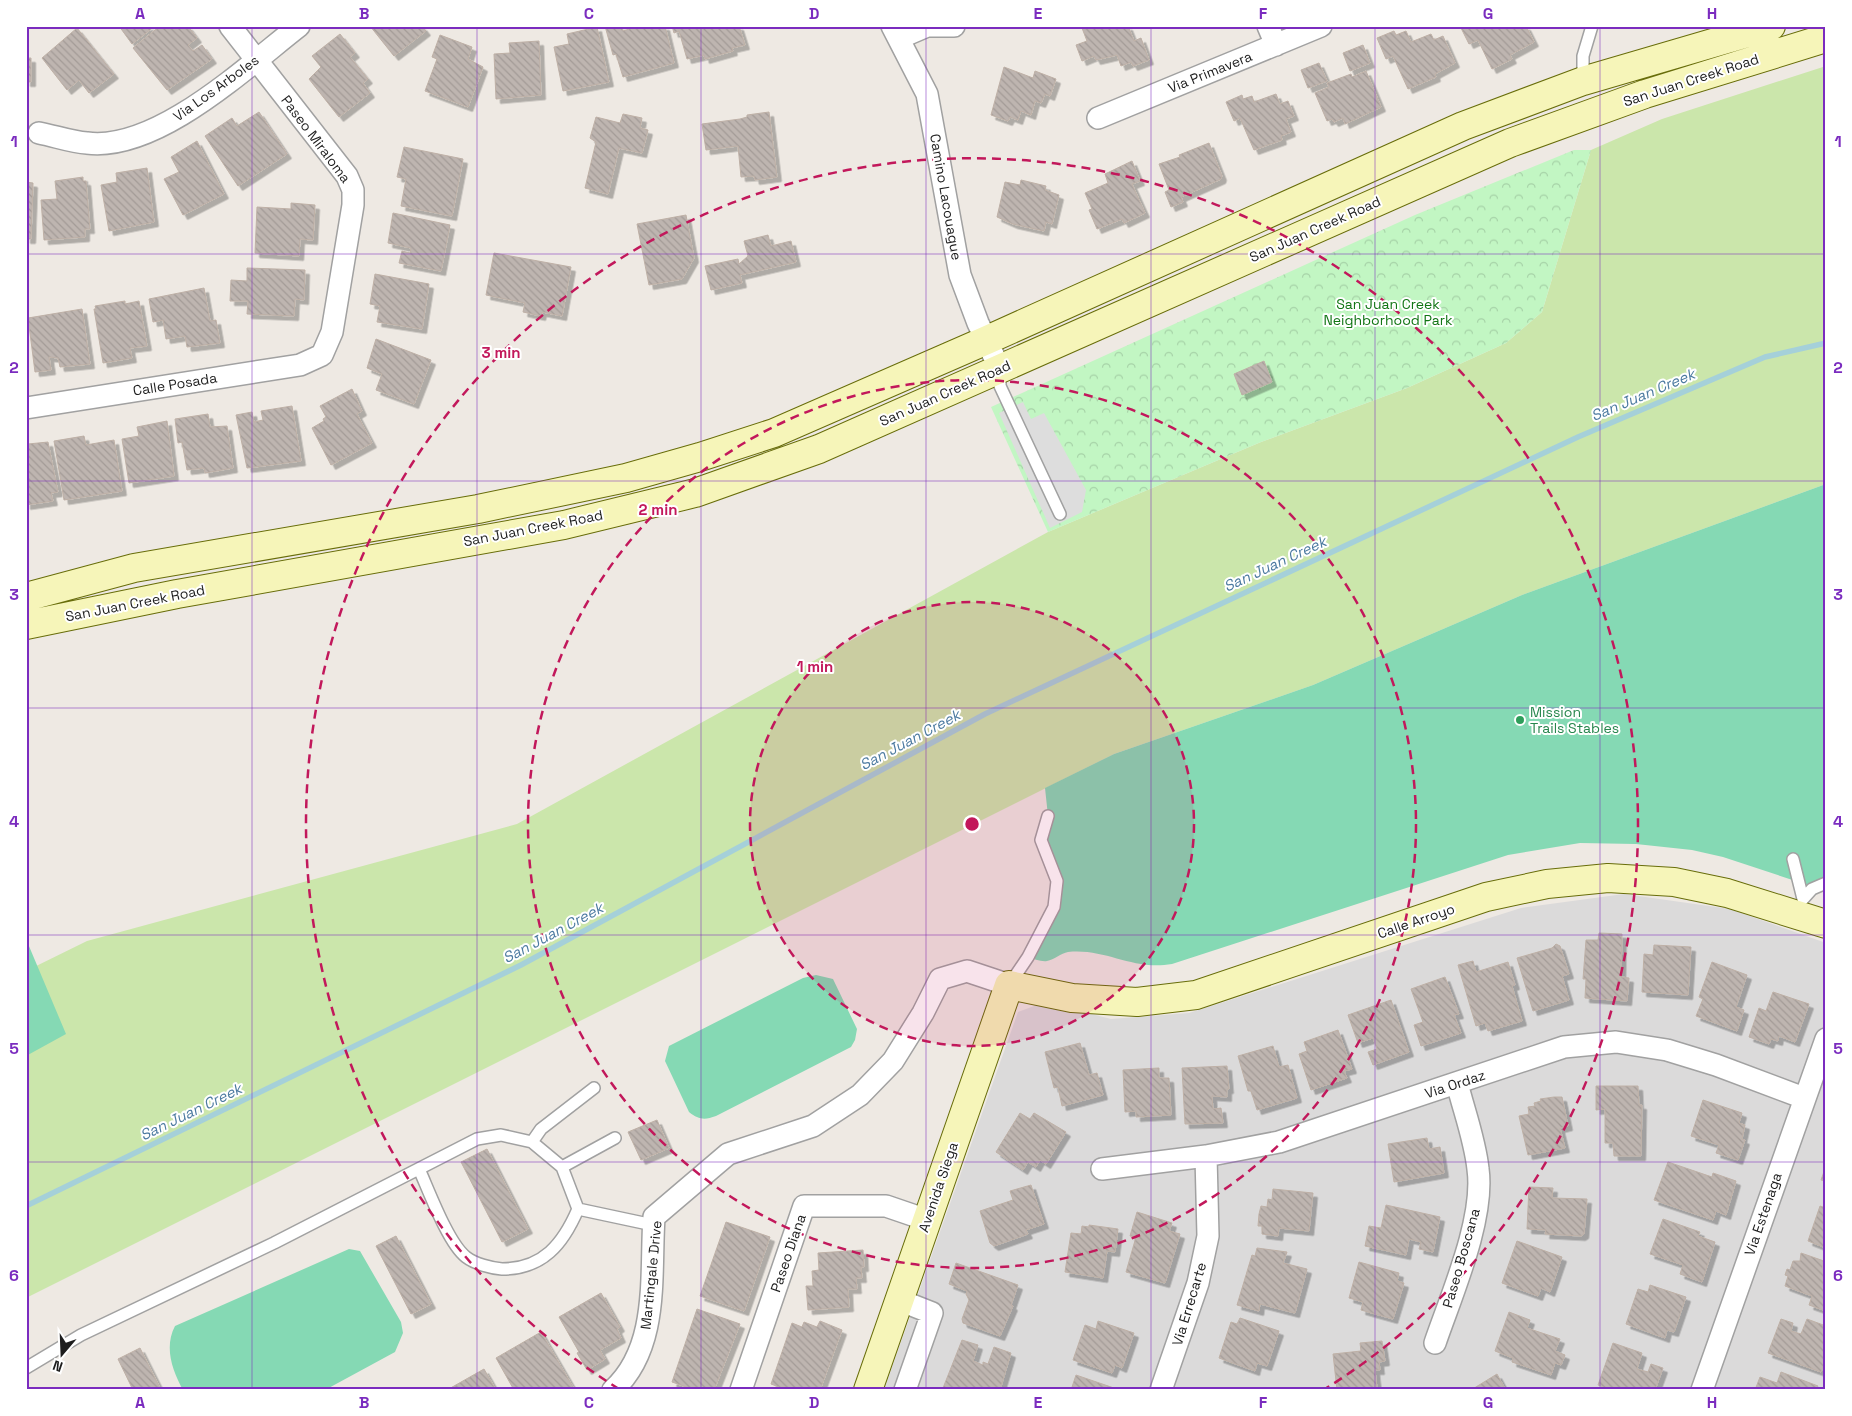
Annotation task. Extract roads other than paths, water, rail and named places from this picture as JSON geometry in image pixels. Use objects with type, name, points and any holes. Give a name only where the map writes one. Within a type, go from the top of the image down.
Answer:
[{"type":"street","name":"Paseo Miraloma","points":[[230,26],[347,176],[352,190],[353,205],[332,332],[322,356]]},
{"type":"street","name":"Via Los Arboles","points":[[39,133],[89,144],[124,140],[160,129],[188,111],[299,26]]},
{"type":"street","points":[[896,32],[927,26],[954,26]]},
{"type":"street","name":"Via Primavera","points":[[1098,118],[1272,36],[1321,26]]},
{"type":"street","name":"San Juan Creek Road","points":[[26,597],[134,568],[478,509],[626,478],[700,458],[774,433],[987,340],[1463,126],[1583,81],[1772,26]]},
{"type":"street","name":"Camino Lacouague","points":[[896,32],[927,94],[960,275],[978,323],[1000,369]]},
{"type":"street","name":"San Juan Creek Road","points":[[26,625],[177,594],[564,525],[695,493],[818,450],[1510,143],[1645,94],[1826,38]]},
{"type":"street","name":"Calle Posada","points":[[26,408],[300,365],[322,356]]},
{"type":"street","name":"Calle Arroyo","points":[[1009,985],[1072,998],[1136,1002],[1196,995],[1486,897],[1547,884],[1608,878],[1674,882],[1799,906],[1826,924]]},
{"type":"street","name":"Martingale Drive","points":[[613,1390],[626,1377],[643,1347],[649,1312],[654,1217],[728,1154],[813,1126],[860,1095],[893,1060],[923,1013],[940,979],[967,971],[1009,985]]},
{"type":"street","name":"Avenida Siega","points":[[868,1390],[1009,985]]},
{"type":"street","name":"Via Estenaga","points":[[1702,1390],[1826,1039]]},
{"type":"street","name":"Via Ordaz","points":[[1102,1169],[1206,1156],[1279,1142],[1564,1047],[1616,1042],[1667,1050],[1716,1065],[1804,1098]]},
{"type":"street","name":"Paseo Boscana","points":[[1435,1343],[1472,1229],[1478,1199],[1479,1170],[1457,1083]]},
{"type":"street","name":"Via Errecarte","points":[[1161,1390],[1198,1283],[1208,1236],[1206,1156]]},
{"type":"street","name":"Paseo Diana","points":[[741,1390],[804,1206],[886,1206],[927,1220]]},
{"type":"street","points":[[899,1300],[932,1313],[905,1390]]},
{"type":"lane","points":[[1583,81],[1582,56],[1592,26]]},
{"type":"lane","points":[[1000,369],[1000,386],[1060,514]]},
{"type":"lane","points":[[1009,985],[1028,957],[1054,907],[1057,882],[1041,840],[1048,816]]},
{"type":"lane","points":[[1793,859],[1799,906]]},
{"type":"lane","points":[[1799,906],[1812,889],[1826,883]]},
{"type":"lane","points":[[532,1142],[541,1129],[594,1088]]},
{"type":"lane","points":[[26,1368],[82,1335],[274,1243],[477,1139],[501,1135],[532,1142],[562,1167],[578,1209],[568,1231],[547,1256],[520,1269],[492,1268],[466,1257],[450,1236],[419,1169]]},
{"type":"lane","points":[[562,1167],[615,1138]]},
{"type":"lane","points":[[578,1209],[653,1225]]},
{"type":"waterway","name":"San Juan Creek","points":[[26,1206],[521,965],[985,714],[1578,437],[1765,357],[1826,343]]},
{"type":"place","name":"Mission Trails Stables","points":[[1520,720]]},
{"type":"park label","name":"San Juan Creek Neighborhood Park","points":[[1388,312]]}]
